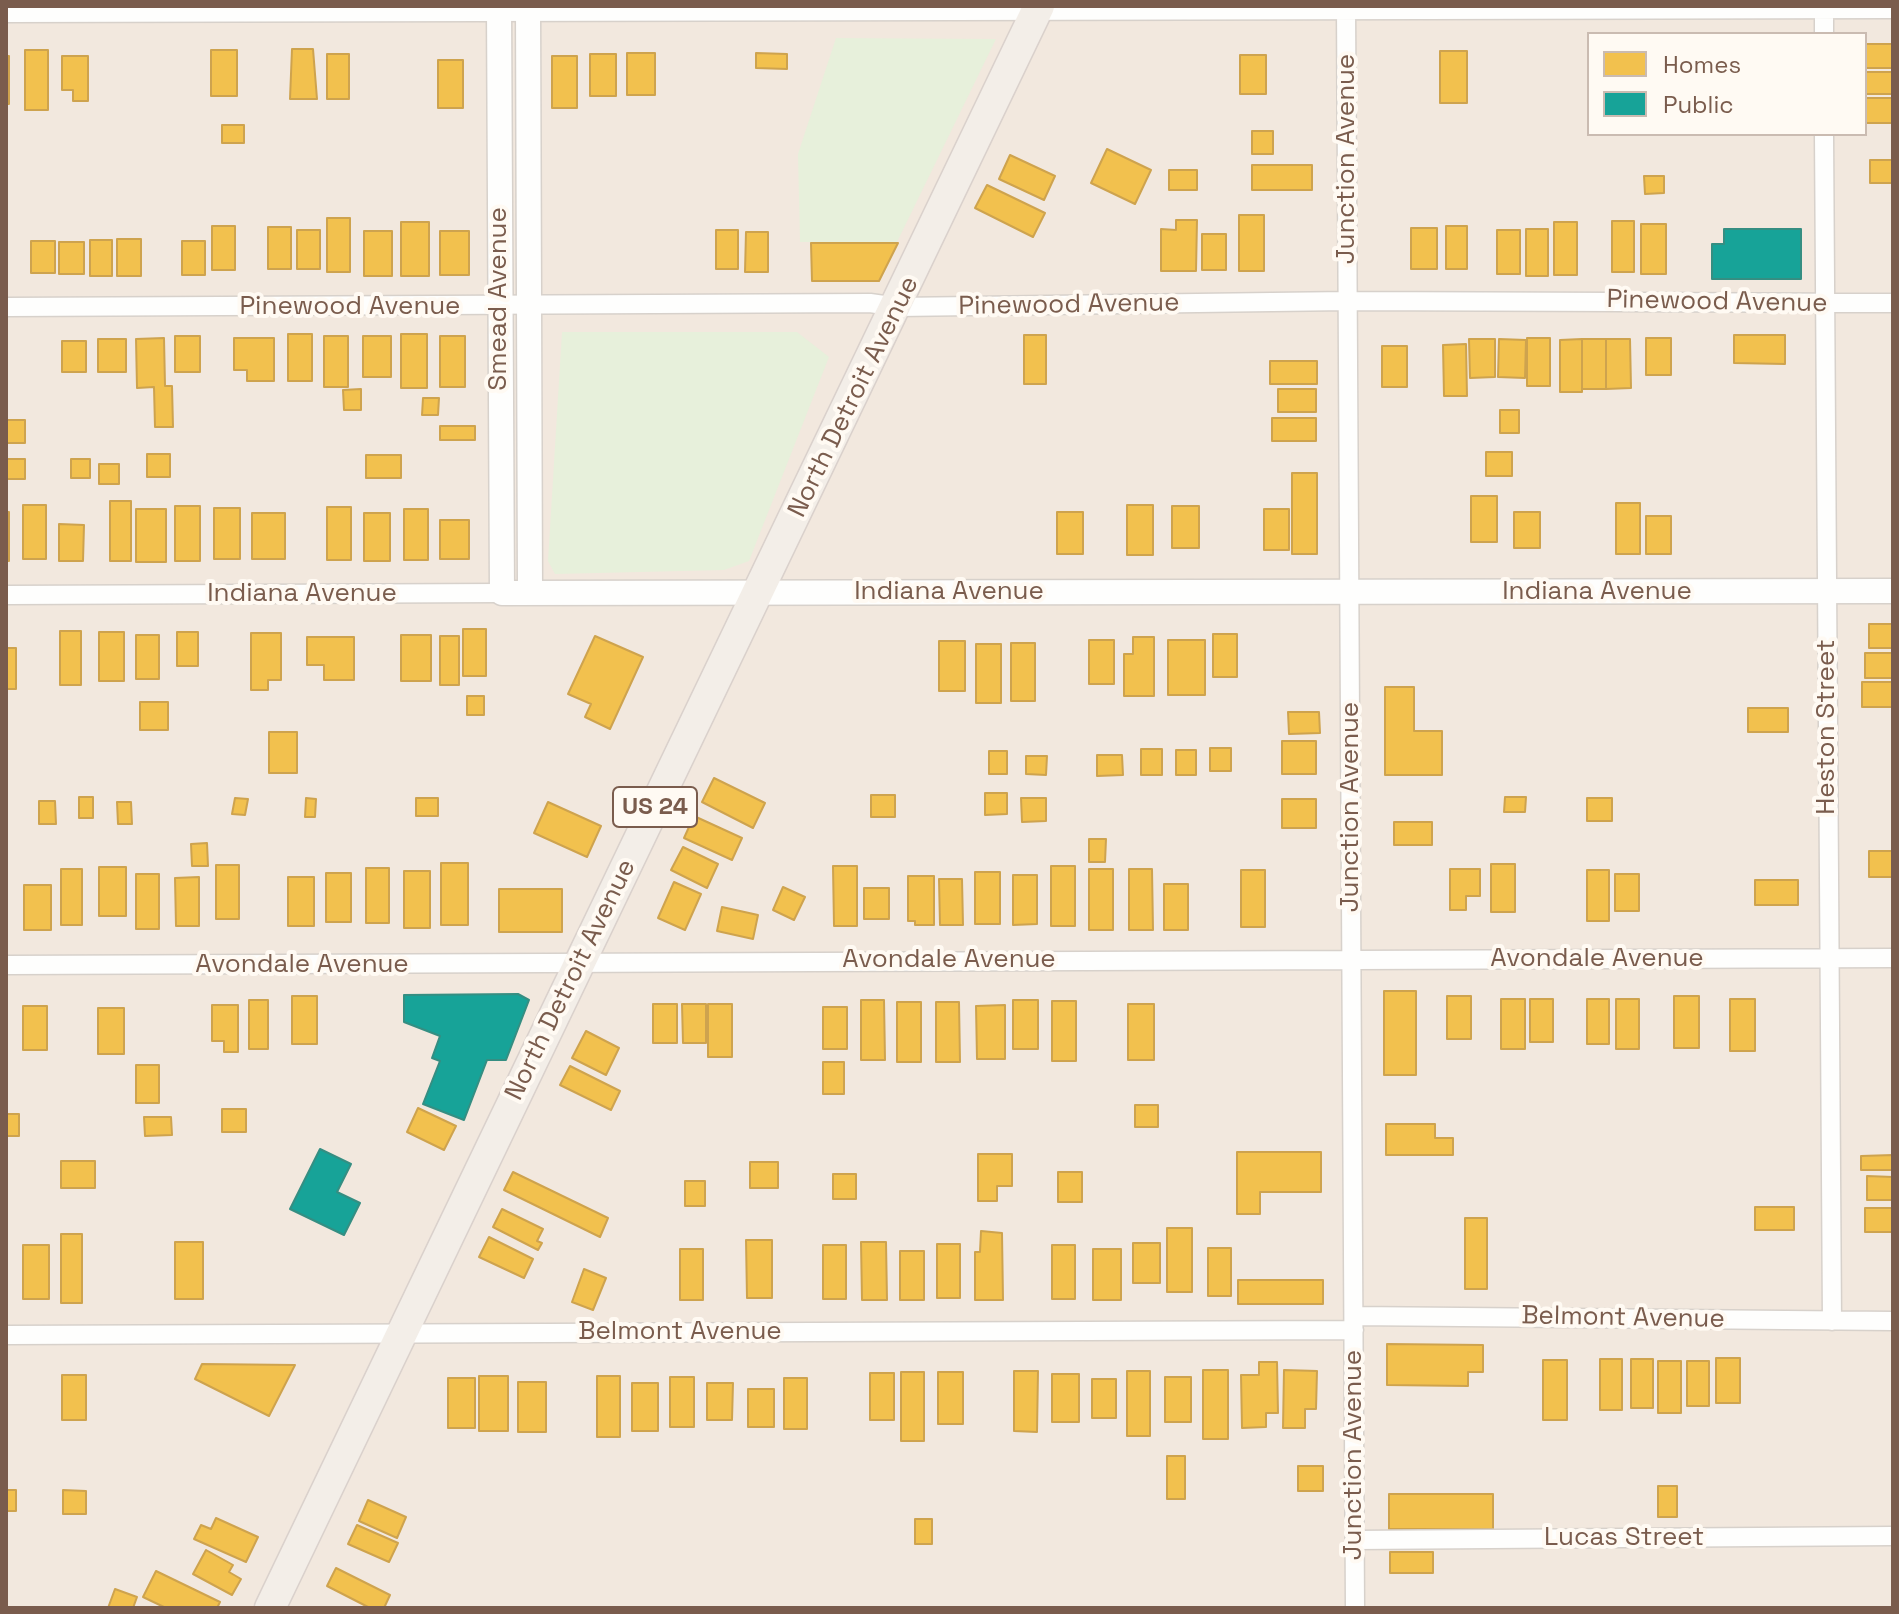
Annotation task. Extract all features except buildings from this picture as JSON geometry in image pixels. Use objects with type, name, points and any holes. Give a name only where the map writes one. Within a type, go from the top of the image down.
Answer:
[{"type":"main road","name":"North Detroit Avenue","points":[[270,1608],[578,964],[898,307],[1038,8]]},
{"type":"street","name":"Junction Avenue","points":[[1346,8],[1355,1608]]},
{"type":"street","points":[[1824,8],[1824,32]]},
{"type":"street","points":[[6,13],[499,9],[1893,9]]},
{"type":"street","name":"Smead Avenue","points":[[499,9],[502,593]]},
{"type":"street","name":"Smead Avenue","points":[[528,9],[530,593]]},
{"type":"street","name":"Heston Street","points":[[1824,136],[1827,958],[1832,1321]]},
{"type":"street","name":"Pinewood Avenue","points":[[6,307],[870,303],[898,307],[1347,301],[1893,303]]},
{"type":"street","name":"Indiana Avenue","points":[[6,595],[1893,591]]},
{"type":"street","name":"Avondale Avenue","points":[[6,965],[1893,958]]},
{"type":"street","name":"Belmont Avenue","points":[[6,1335],[1893,1321]]},
{"type":"street","name":"Lucas Street","points":[[1355,1540],[1893,1536]]},
{"type":"shaded area","points":[[6,6],[1893,6],[1893,1608],[6,1608]]},
{"type":"green space","points":[[836,38],[996,39],[897,242],[800,242],[798,154]]},
{"type":"green space","points":[[562,332],[797,332],[829,357],[749,561],[724,570],[555,574],[548,561]]}]
